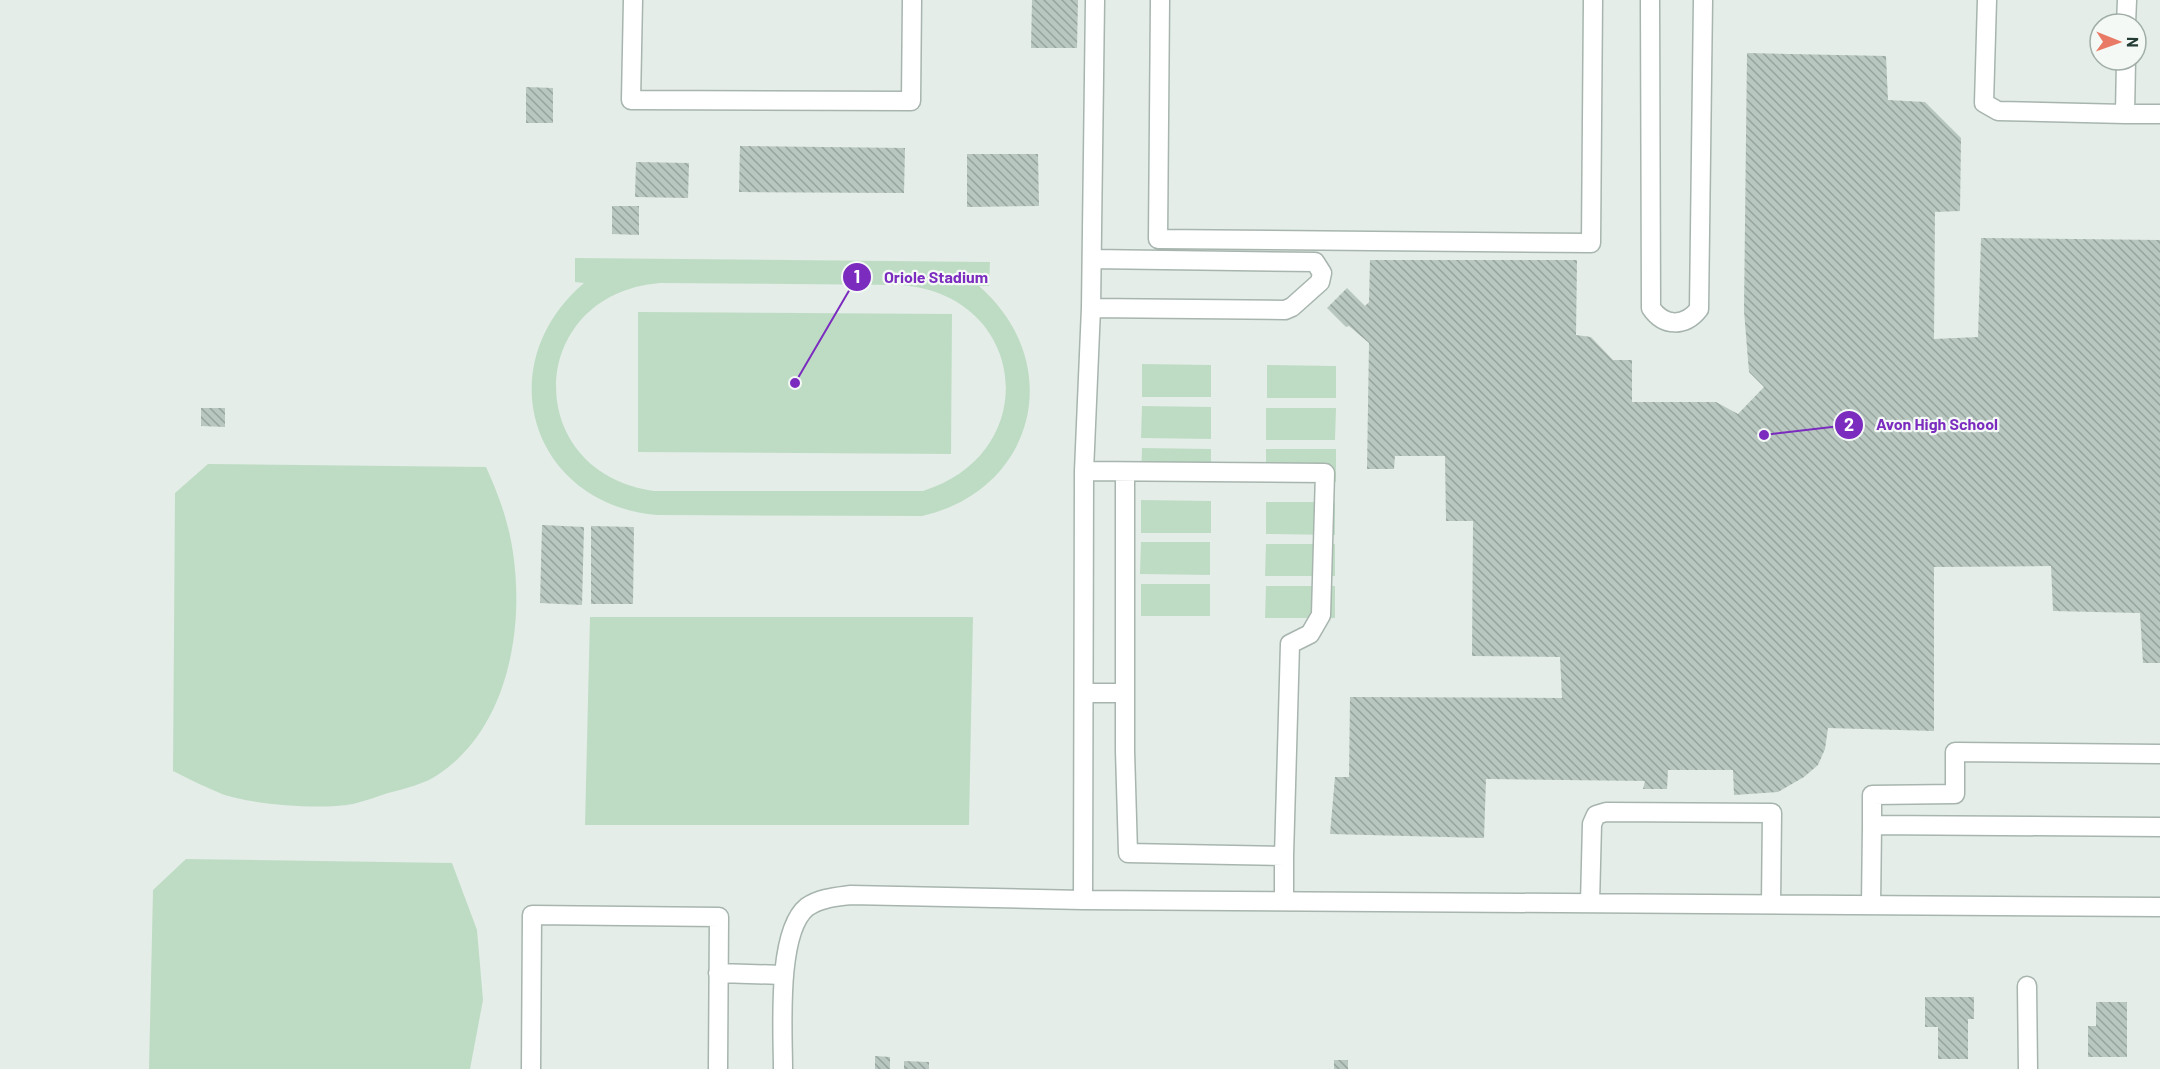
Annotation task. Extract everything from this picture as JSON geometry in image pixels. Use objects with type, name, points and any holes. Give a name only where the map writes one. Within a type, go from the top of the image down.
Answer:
[{"type":"street","points":[[633,0],[631,100],[910,100],[912,0]]},
{"type":"street","points":[[1083,900],[1084,471],[1091,308],[1095,0]]},
{"type":"street","points":[[1160,0],[1158,239],[1591,243],[1593,0]]},
{"type":"street","points":[[1650,0],[1651,308],[1657,316],[1667,322],[1679,323],[1692,319],[1699,309],[1703,0]]},
{"type":"street","points":[[1987,0],[1984,103],[1998,111],[2160,114]]},
{"type":"street","points":[[2125,114],[2126,72]]},
{"type":"street","points":[[1091,308],[1285,310],[1292,307],[1320,282],[1322,273],[1315,262],[1092,259]]},
{"type":"street","points":[[1084,471],[1325,473],[1321,615],[1310,634],[1290,644],[1284,901]]},
{"type":"street","points":[[1125,472],[1124,693],[1128,853],[1284,856]]},
{"type":"street","points":[[1085,693],[1124,693]]},
{"type":"street","points":[[1871,905],[1872,795],[1955,794],[1955,752],[2160,754]]},
{"type":"street","points":[[1590,903],[1592,824],[1596,815],[1618,812],[1772,813],[1771,904]]},
{"type":"street","points":[[1872,825],[2160,827]]},
{"type":"street","points":[[783,1069],[783,975],[790,937],[798,919],[807,908],[826,898],[851,895],[1083,900],[2160,907]]},
{"type":"street","points":[[531,1069],[532,915],[719,917],[718,1069]]},
{"type":"street","points":[[718,973],[783,975]]},
{"type":"street","points":[[2027,986],[2028,1069]]},
{"type":"green space","points":[[575,258],[990,262],[989,286],[979,286],[1006,317],[1023,351],[1030,386],[1026,420],[1013,452],[991,480],[961,502],[922,516],[657,515],[614,505],[579,486],[553,458],[537,426],[532,390],[537,352],[554,316],[584,283],[575,282]],"holes":[[[660,283],[900,285],[943,295],[975,316],[996,344],[1005,377],[1003,411],[989,444],[962,472],[923,491],[654,491],[610,477],[579,452],[561,420],[556,384],[563,349],[583,317],[615,294]]]},
{"type":"green space","points":[[638,312],[952,314],[951,454],[638,452]]},
{"type":"green space","points":[[1142,364],[1211,365],[1211,397],[1142,397]]},
{"type":"green space","points":[[1267,365],[1336,366],[1336,398],[1267,398]]},
{"type":"green space","points":[[1142,406],[1211,407],[1211,439],[1141,438]]},
{"type":"green space","points":[[1266,408],[1336,408],[1335,440],[1266,440]]},
{"type":"green space","points":[[1142,448],[1211,449],[1211,481],[1141,481]]},
{"type":"green space","points":[[1266,449],[1336,449],[1336,482],[1266,481]]},
{"type":"green space","points":[[208,464],[486,467],[506,518],[510,536],[515,567],[514,634],[508,667],[498,698],[483,727],[464,753],[439,774],[414,786],[353,804],[323,807],[269,804],[235,798],[173,771],[175,493]]},
{"type":"green space","points":[[1141,500],[1211,501],[1211,533],[1141,533]]},
{"type":"green space","points":[[1266,502],[1335,502],[1335,535],[1266,534]]},
{"type":"green space","points":[[1141,542],[1210,542],[1210,575],[1140,574]]},
{"type":"green space","points":[[1266,544],[1335,544],[1335,576],[1265,576]]},
{"type":"green space","points":[[1141,584],[1210,584],[1210,616],[1141,616]]},
{"type":"green space","points":[[1266,586],[1335,586],[1335,618],[1265,618]]},
{"type":"green space","points":[[590,617],[973,617],[969,825],[585,825]]},
{"type":"green space","points":[[186,859],[452,863],[477,930],[483,1000],[470,1069],[149,1069],[153,890]]},
{"type":"building","points":[[1032,0],[1078,0],[1077,48],[1031,48]]},
{"type":"building","points":[[1747,53],[1886,56],[1888,100],[1925,102],[1961,138],[1960,211],[1935,212],[1934,339],[1978,337],[1981,238],[2160,240],[2160,663],[2143,663],[2140,613],[2053,611],[2051,566],[1934,567],[1934,731],[1828,728],[1825,749],[1818,765],[1804,777],[1778,792],[1734,795],[1733,770],[1668,770],[1667,789],[1643,789],[1645,781],[1486,779],[1484,838],[1330,834],[1335,777],[1349,777],[1350,697],[1562,698],[1560,657],[1472,656],[1473,521],[1446,521],[1445,456],[1395,456],[1394,469],[1367,469],[1369,343],[1349,326],[1346,327],[1327,308],[1347,288],[1365,306],[1369,302],[1370,260],[1577,260],[1576,335],[1591,337],[1613,360],[1632,360],[1632,402],[1716,402],[1738,414],[1764,387],[1749,372],[1744,311]]},
{"type":"building","points":[[526,87],[553,88],[553,123],[526,123]]},
{"type":"building","points":[[740,146],[905,148],[904,193],[739,192]]},
{"type":"building","points":[[967,154],[1038,154],[1039,206],[967,207]]},
{"type":"building","points":[[636,162],[689,163],[688,198],[635,197]]},
{"type":"building","points":[[612,206],[639,206],[639,235],[612,234]]},
{"type":"building","points":[[201,408],[225,408],[225,427],[201,426]]},
{"type":"building","points":[[542,525],[584,527],[582,605],[540,603]]},
{"type":"building","points":[[591,526],[634,527],[633,604],[591,604]]},
{"type":"building","points":[[1925,997],[1974,997],[1974,1019],[1968,1019],[1968,1059],[1938,1059],[1938,1027],[1925,1027]]},
{"type":"building","points":[[2096,1002],[2127,1002],[2127,1057],[2088,1057],[2088,1026],[2096,1026]]},
{"type":"building","points":[[875,1056],[890,1057],[890,1069],[875,1069]]},
{"type":"building","points":[[1334,1060],[1348,1060],[1348,1069],[1334,1069]]},
{"type":"building","points":[[904,1061],[929,1062],[929,1069],[904,1069]]},
{"type":"place","name":"Oriole Stadium","points":[[795,383]]},
{"type":"place","name":"Avon High School","points":[[1764,435]]}]
